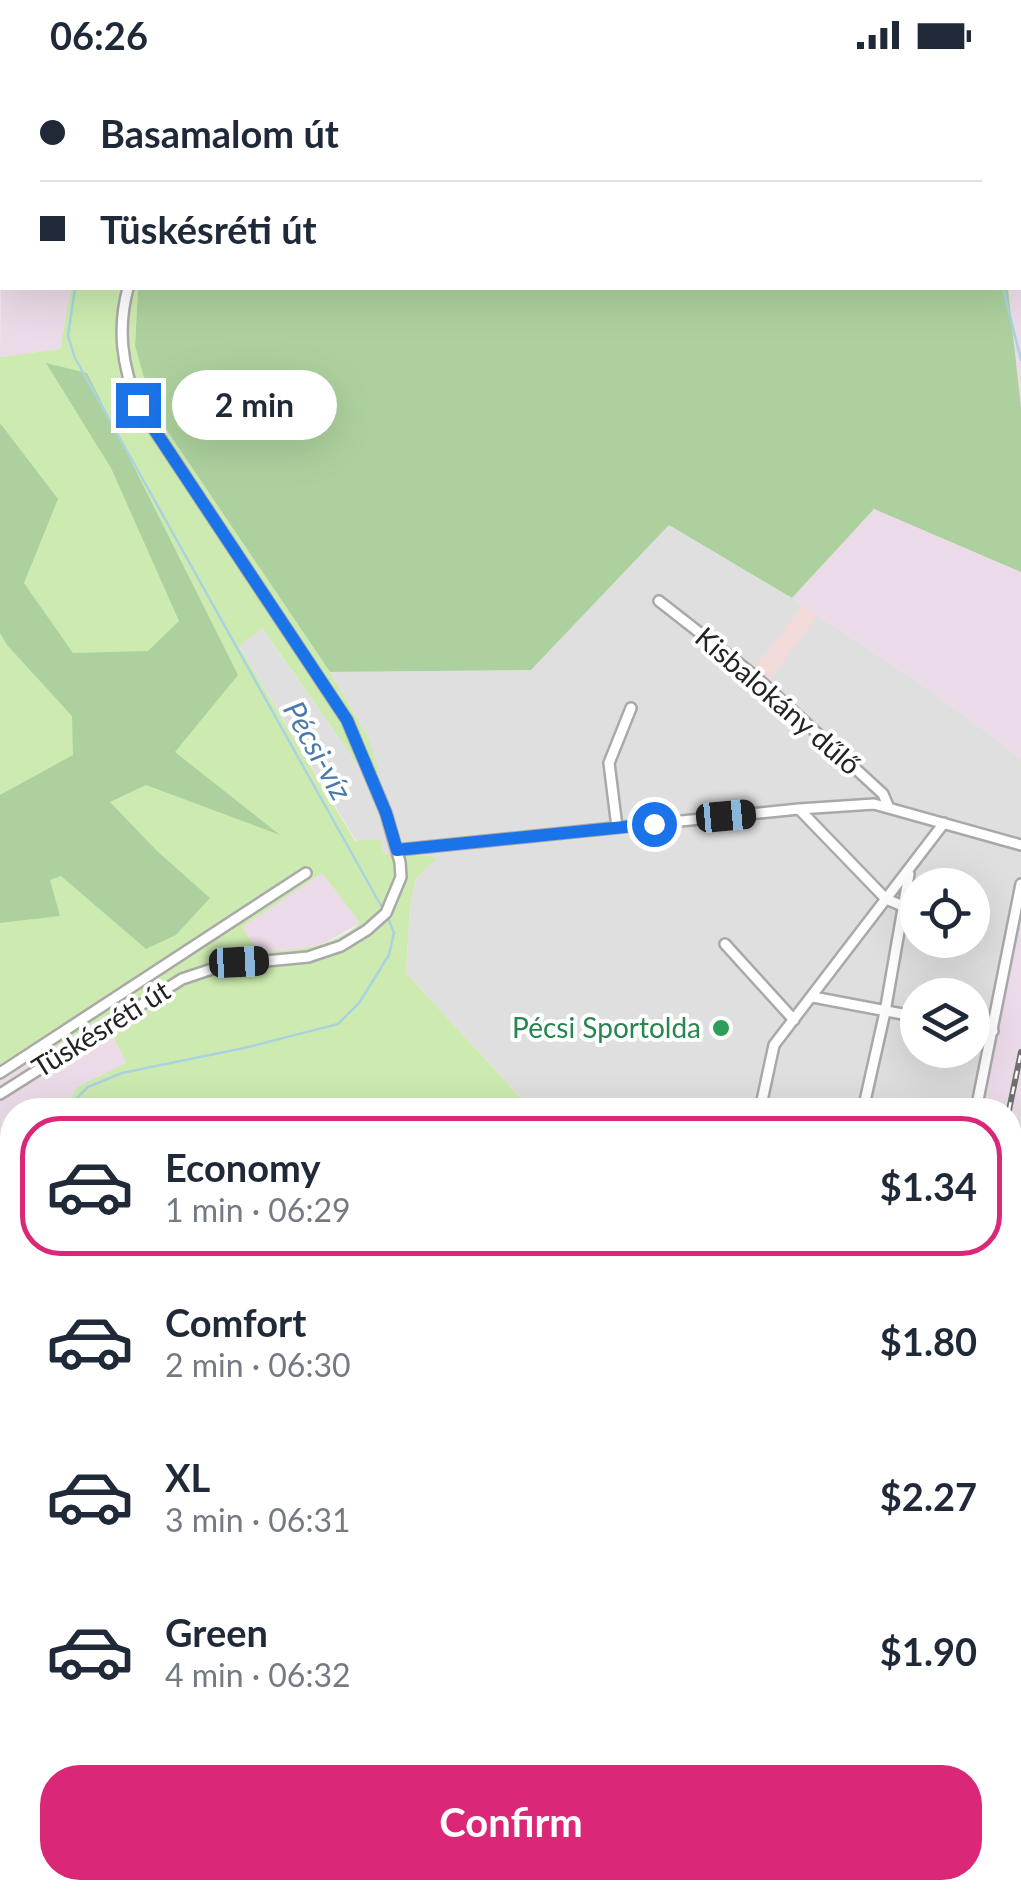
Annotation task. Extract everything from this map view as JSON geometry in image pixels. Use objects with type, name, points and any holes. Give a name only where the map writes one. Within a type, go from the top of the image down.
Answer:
[{"type":"street","name":"Tüskésréti út","points":[[0,1094],[182,979],[224,964],[323,954],[358,936],[390,908],[400,877],[386,813],[347,720],[138,405],[122,349],[128,290]]},
{"type":"street","name":"Kisbalokány dűlő","points":[[659,601],[755,676],[883,794],[889,808]]},
{"type":"street","points":[[617,827],[609,763],[631,708]]},
{"type":"street","points":[[397,850],[874,804],[1021,845]]},
{"type":"street","points":[[799,809],[886,899],[900,905]]},
{"type":"street","points":[[911,868],[944,823]]},
{"type":"street","points":[[0,1073],[306,873]]},
{"type":"street","points":[[763,1098],[774,1045],[900,882]]},
{"type":"street","points":[[979,1098],[1021,884]]},
{"type":"street","points":[[866,1098],[900,923]]},
{"type":"street","points":[[725,944],[794,1020]]},
{"type":"street","points":[[813,997],[900,1015]]},
{"type":"shaded area","points":[[1,290],[71,290],[60,349],[0,357]]},
{"type":"shaded area","points":[[1008,290],[1021,290],[1021,408]]},
{"type":"shaded area","points":[[874,509],[1021,572],[1021,758],[923,685],[792,598]]},
{"type":"shaded area","points":[[873,516],[826,604],[769,681],[753,669]]},
{"type":"shaded area","points":[[669,525],[792,598],[923,685],[1021,758],[1021,921],[990,1067],[990,978],[900,978],[900,1068],[990,1068],[984,1098],[521,1098],[406,973],[410,906],[416,879],[434,860],[432,856],[383,854],[356,841],[239,646],[261,627],[360,768],[378,774],[368,737],[330,672],[531,670]]},
{"type":"shaded area","points":[[322,873],[360,923],[323,944],[286,952],[259,952],[242,927]]},
{"type":"shaded area","points":[[1021,921],[1021,1098],[984,1098]]},
{"type":"shaded area","points":[[104,1017],[126,1063],[77,1087],[71,1098],[0,1098],[0,1081]]},
{"type":"green space","points":[[71,290],[138,290],[135,346],[153,410],[330,672],[368,737],[380,774],[360,768],[262,628],[239,646],[355,841],[381,839],[383,854],[432,856],[435,860],[416,879],[410,906],[406,973],[521,1098],[71,1098],[77,1087],[126,1063],[104,1017],[0,1081],[0,357],[60,349]],"holes":[[[322,873],[360,923],[325,943],[259,952],[242,927]]]},
{"type":"green space","points":[[138,290],[1008,290],[1021,408],[1021,572],[874,509],[792,598],[669,525],[531,670],[330,672],[153,410],[135,346]]},
{"type":"green space","points":[[46,363],[87,373],[238,675],[175,752],[280,835],[146,785],[110,802],[210,898],[176,935],[146,949],[61,876],[50,880],[60,916],[0,923],[0,795],[73,755],[72,716],[0,633],[0,423],[58,499],[24,583],[73,653],[148,651],[179,621],[111,468]]},
{"type":"waterway","name":"Pécsi-víz","points":[[75,290],[68,336],[75,358],[384,911]]},
{"type":"waterway","points":[[1004,290],[1021,360]]},
{"type":"waterway","name":"Pécsi-víz","points":[[77,1098],[88,1087],[122,1073],[338,1024],[359,1003],[389,955],[394,933],[388,918]]},
{"type":"railway","points":[[1011,1098],[1021,1052]]},
{"type":"place","name":"Pécsi Sportolda","points":[[721,1028]]},
{"type":"route","points":[[138,405],[347,720],[386,813],[397,850],[654,824]]}]
